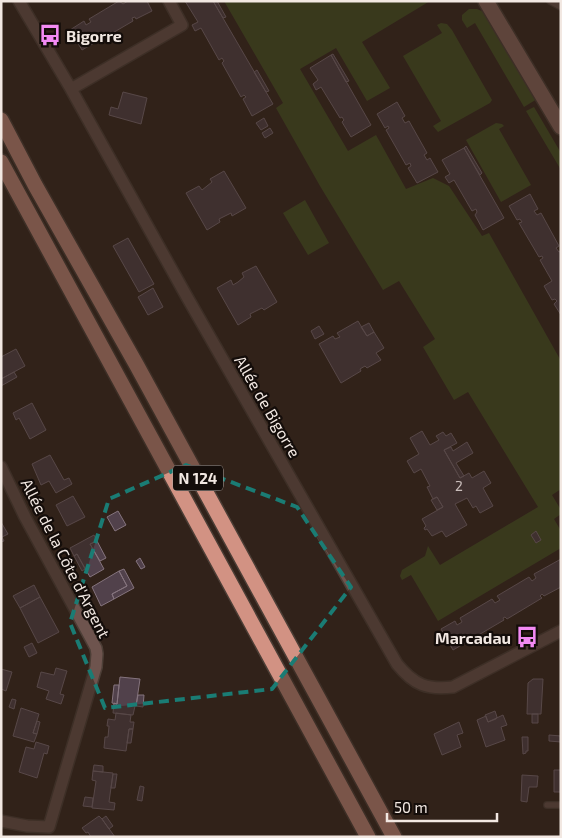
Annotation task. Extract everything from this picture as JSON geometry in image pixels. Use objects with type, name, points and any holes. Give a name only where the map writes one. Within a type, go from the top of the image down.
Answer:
[{"type":"highway","name":"N 124","points":[[1,120],[394,837]]},
{"type":"highway","name":"N 124","points":[[1,162],[368,837]]},
{"type":"street","name":"Allée de Bigorre","points":[[19,1],[71,89],[187,297],[397,664],[406,676],[428,688],[453,687],[561,632]]},
{"type":"street","points":[[71,89],[182,25],[168,1]]},
{"type":"street","points":[[486,1],[561,127]]},
{"type":"street","name":"Allée de la Côte d'Argent","points":[[1,466],[24,516],[87,631],[97,654],[96,667],[52,832]]},
{"type":"street","points":[[1,821],[52,832]]},
{"type":"lane","points":[[550,1],[561,7]]},
{"type":"lane","points":[[547,805],[561,805]]},
{"type":"highlighted area","points":[[186,465],[297,507],[351,587],[272,689],[105,708],[70,623],[109,499]]},
{"type":"green space","points":[[224,1],[430,1],[362,42],[390,88],[367,101],[336,48],[300,69],[348,151],[376,135],[406,189],[433,178],[449,186],[482,236],[489,233],[561,361],[561,489],[552,495],[561,510],[561,514],[554,519],[561,531],[561,548],[438,621],[411,575],[402,580],[400,576],[402,570],[425,556],[428,546],[440,565],[538,507],[468,392],[454,400],[423,347],[435,339],[399,281],[383,290],[320,186],[276,108],[283,103]]},
{"type":"green space","points":[[469,9],[477,9],[484,12],[537,99],[524,107],[475,23],[467,28],[462,20],[462,15]]},
{"type":"green space","points":[[441,23],[447,24],[452,30],[492,100],[490,103],[438,132],[433,126],[441,121],[403,56],[442,33],[437,25]]},
{"type":"green space","points":[[534,107],[561,153],[561,170],[526,111]]},
{"type":"green space","points":[[496,123],[504,126],[499,129],[531,185],[501,202],[466,140]]},
{"type":"green space","points":[[305,200],[329,243],[308,255],[283,213]]},
{"type":"building","points":[[119,1],[123,4],[128,1],[147,1],[152,11],[136,19],[135,17],[132,18],[133,21],[99,41],[97,38],[96,42],[82,50],[70,30],[84,21],[86,25],[91,22],[89,19]]},
{"type":"building","points":[[185,1],[213,1],[273,104],[252,116],[243,99],[246,97],[244,95],[241,97],[222,63],[224,61],[222,58],[219,60],[201,28],[195,31],[192,25],[198,22]]},
{"type":"building","points":[[213,1],[217,1],[226,17],[223,18]]},
{"type":"building","points":[[333,54],[349,81],[346,82],[331,55]]},
{"type":"building","points":[[331,55],[371,125],[351,137],[342,122],[344,120],[342,117],[340,118],[321,87],[316,90],[313,84],[318,80],[310,68]]},
{"type":"building","points":[[257,70],[269,91],[266,92],[254,72]]},
{"type":"building","points":[[123,92],[147,98],[141,124],[109,115],[111,107],[118,109]]},
{"type":"building","points":[[397,102],[405,116],[402,118],[405,123],[409,121],[427,153],[424,155],[427,160],[430,158],[438,172],[417,183],[408,168],[411,166],[410,163],[406,165],[386,130],[389,128],[388,126],[385,128],[377,114]]},
{"type":"building","points":[[264,118],[268,126],[261,130],[256,123]]},
{"type":"building","points":[[270,128],[273,133],[265,138],[262,133]]},
{"type":"building","points":[[466,146],[482,173],[480,175],[464,148]]},
{"type":"building","points":[[464,148],[504,218],[483,230],[475,215],[476,209],[472,211],[454,180],[449,183],[445,177],[450,174],[442,160]]},
{"type":"building","points":[[224,171],[246,208],[232,216],[231,213],[219,219],[220,222],[207,230],[186,193],[199,186],[202,190],[212,182],[210,179]]},
{"type":"building","points":[[530,194],[538,209],[534,211],[537,215],[541,213],[559,246],[556,248],[559,252],[561,251],[561,315],[554,304],[557,301],[555,299],[552,300],[544,286],[552,281],[540,260],[543,258],[542,256],[539,257],[519,223],[522,222],[520,219],[517,220],[509,206]]},
{"type":"building","points":[[128,238],[154,284],[139,292],[113,246]]},
{"type":"building","points":[[256,266],[277,302],[264,310],[262,308],[250,314],[251,317],[238,325],[217,288],[231,280],[233,285],[244,277],[242,273]]},
{"type":"building","points":[[153,288],[163,307],[148,315],[138,297]]},
{"type":"building","points":[[358,321],[367,336],[374,332],[384,348],[376,353],[381,360],[367,368],[365,366],[360,369],[361,371],[341,383],[319,344],[333,336],[335,339],[340,337],[337,333]]},
{"type":"building","points":[[369,323],[374,332],[367,336],[361,327]]},
{"type":"building","points":[[319,326],[324,334],[315,339],[311,331]]},
{"type":"building","points":[[16,349],[25,366],[1,379],[1,357]]},
{"type":"building","points":[[14,372],[17,377],[1,386],[1,379]]},
{"type":"building","points":[[32,403],[46,430],[30,439],[19,418],[16,420],[13,413]]},
{"type":"building","points":[[422,431],[430,445],[439,440],[436,436],[443,432],[446,436],[451,433],[457,443],[444,450],[460,478],[469,473],[472,478],[484,471],[491,483],[483,488],[493,506],[480,513],[476,506],[473,508],[467,498],[455,504],[467,525],[446,537],[442,531],[432,536],[427,529],[425,530],[426,526],[422,519],[443,507],[437,497],[433,499],[427,487],[430,486],[421,469],[414,473],[407,461],[419,454],[410,438]]},
{"type":"building","points":[[467,442],[473,453],[456,463],[464,476],[460,478],[444,450],[451,447],[453,451]]},
{"type":"building","points":[[50,455],[64,480],[69,478],[72,484],[56,493],[49,481],[41,485],[32,464]]},
{"type":"building","points":[[73,496],[85,517],[67,526],[56,505]]},
{"type":"building","points":[[437,497],[443,507],[437,510],[431,500]]},
{"type":"building","points":[[118,511],[126,525],[115,531],[107,517]]},
{"type":"building","points":[[1,522],[8,534],[2,537],[4,541],[1,542]]},
{"type":"building","points":[[536,531],[541,540],[536,543],[531,535]]},
{"type":"building","points":[[94,535],[97,541],[90,544],[104,569],[90,577],[77,554],[74,556],[70,548]]},
{"type":"building","points":[[97,541],[106,558],[100,561],[90,544]]},
{"type":"building","points":[[77,554],[85,569],[82,571],[74,556]]},
{"type":"building","points":[[140,558],[145,567],[141,569],[136,561]]},
{"type":"building","points":[[561,559],[561,587],[544,596],[542,594],[540,596],[542,598],[507,619],[503,618],[504,620],[470,640],[466,639],[467,642],[453,650],[441,629],[455,621],[457,625],[462,622],[460,618],[492,599],[495,603],[500,600],[497,596],[529,577],[532,581],[536,578],[534,574]]},
{"type":"building","points":[[124,569],[134,588],[114,599],[112,594],[127,586],[119,571]]},
{"type":"building","points":[[119,571],[127,586],[112,594],[114,599],[101,606],[92,587]]},
{"type":"building","points":[[34,585],[40,597],[20,608],[13,596]]},
{"type":"building","points":[[40,597],[59,632],[38,643],[20,608]]},
{"type":"building","points":[[32,643],[37,653],[29,657],[24,647]]},
{"type":"building","points":[[56,668],[67,671],[60,694],[64,695],[61,704],[46,699],[49,691],[37,687],[41,672],[54,675]]},
{"type":"building","points":[[1,669],[12,672],[6,691],[1,689]]},
{"type":"building","points":[[120,677],[140,679],[133,715],[113,713],[114,703],[117,704]]},
{"type":"building","points":[[533,679],[543,679],[541,714],[527,714],[528,683]]},
{"type":"building","points":[[114,685],[119,685],[117,704],[112,703]]},
{"type":"building","points":[[138,695],[144,695],[143,707],[136,706]]},
{"type":"building","points":[[12,699],[16,700],[14,709],[9,707]]},
{"type":"building","points":[[21,708],[39,714],[33,733],[37,734],[34,742],[13,736]]},
{"type":"building","points":[[495,711],[496,719],[488,722],[485,715]]},
{"type":"building","points":[[116,713],[131,715],[130,722],[134,722],[133,729],[129,729],[126,751],[104,748],[105,737],[108,737],[108,719],[115,720]]},
{"type":"building","points":[[532,714],[538,714],[538,723],[532,723]]},
{"type":"building","points":[[503,715],[507,725],[501,727],[505,740],[486,747],[477,720],[486,716],[488,722]]},
{"type":"building","points":[[37,721],[40,722],[37,734],[33,733]]},
{"type":"building","points":[[459,722],[463,733],[457,735],[461,747],[442,755],[434,734]]},
{"type":"building","points":[[129,729],[133,729],[131,743],[127,743]]},
{"type":"building","points":[[549,735],[561,736],[561,742],[549,741]]},
{"type":"building","points":[[522,737],[528,737],[528,751],[523,754]]},
{"type":"building","points":[[36,742],[49,746],[47,754],[44,753],[37,778],[19,772],[26,747],[34,749]]},
{"type":"building","points":[[94,765],[103,766],[103,772],[93,771]]},
{"type":"building","points":[[554,770],[561,770],[561,792],[554,792]]},
{"type":"building","points":[[93,771],[113,773],[109,802],[115,803],[114,810],[92,808],[96,781],[92,780]]},
{"type":"building","points":[[113,774],[117,774],[115,788],[111,788]]},
{"type":"building","points":[[522,775],[538,776],[537,787],[529,787],[527,802],[521,801]]},
{"type":"building","points":[[140,786],[144,787],[142,801],[137,800]]},
{"type":"building","points":[[85,797],[93,798],[92,807],[83,806]]},
{"type":"building","points":[[99,816],[115,837],[91,837],[82,828]]},
{"type":"building","points":[[106,816],[113,826],[109,829],[102,819]]},
{"type":"place","name":"Bigorre","points":[[50,35]]},
{"type":"place","name":"Marcadau","points":[[527,637]]}]
